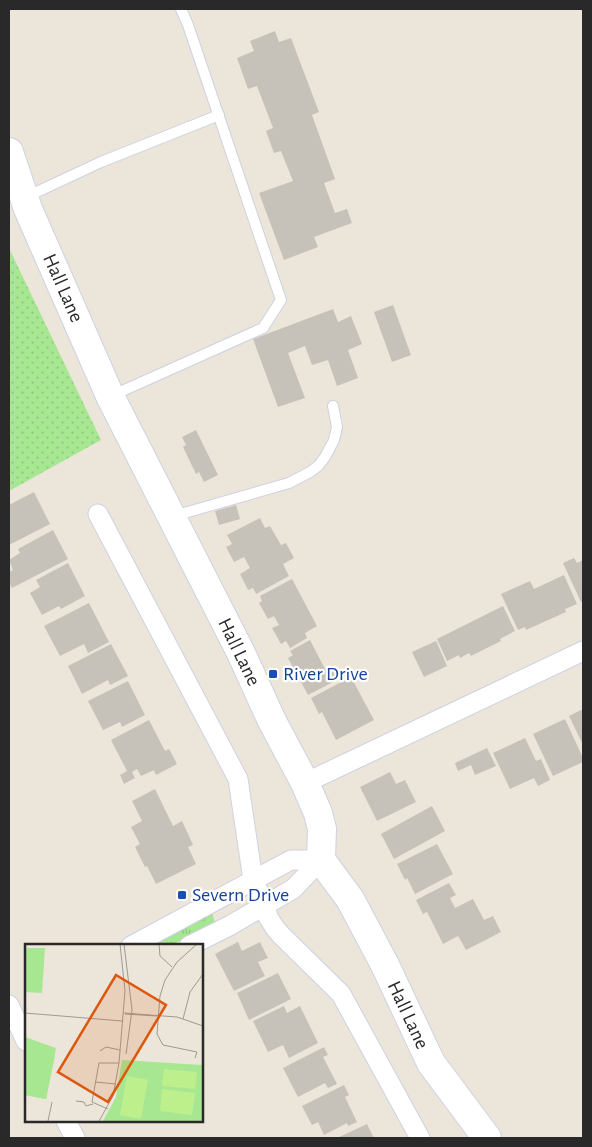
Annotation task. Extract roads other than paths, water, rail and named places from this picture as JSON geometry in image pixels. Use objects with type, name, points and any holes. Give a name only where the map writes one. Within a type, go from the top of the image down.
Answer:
[{"type":"street","name":"Hall Lane","points":[[9,152],[24,198],[110,396],[241,653],[272,721],[305,783],[318,813],[322,828],[321,860],[350,900],[385,965],[431,1063],[487,1138]]},
{"type":"street","points":[[98,514],[238,779],[253,880],[268,916],[275,928],[341,994],[420,1138]]},
{"type":"street","points":[[305,783],[583,651]]},
{"type":"street","points":[[134,944],[291,860],[321,860]]},
{"type":"street","points":[[192,944],[229,926],[293,889],[321,860]]},
{"type":"street","points":[[17,1013],[25,1037]]},
{"type":"street","points":[[67,1122],[75,1138]]},
{"type":"lane","points":[[110,396],[263,328],[281,300],[181,9]]},
{"type":"lane","points":[[24,198],[101,162],[218,115]]},
{"type":"lane","points":[[172,517],[289,482],[310,472],[325,457],[334,440],[337,427],[333,406]]},
{"type":"place","name":"River Drive","points":[[273,674]]},
{"type":"place","name":"Severn Drive","points":[[182,895]]}]
